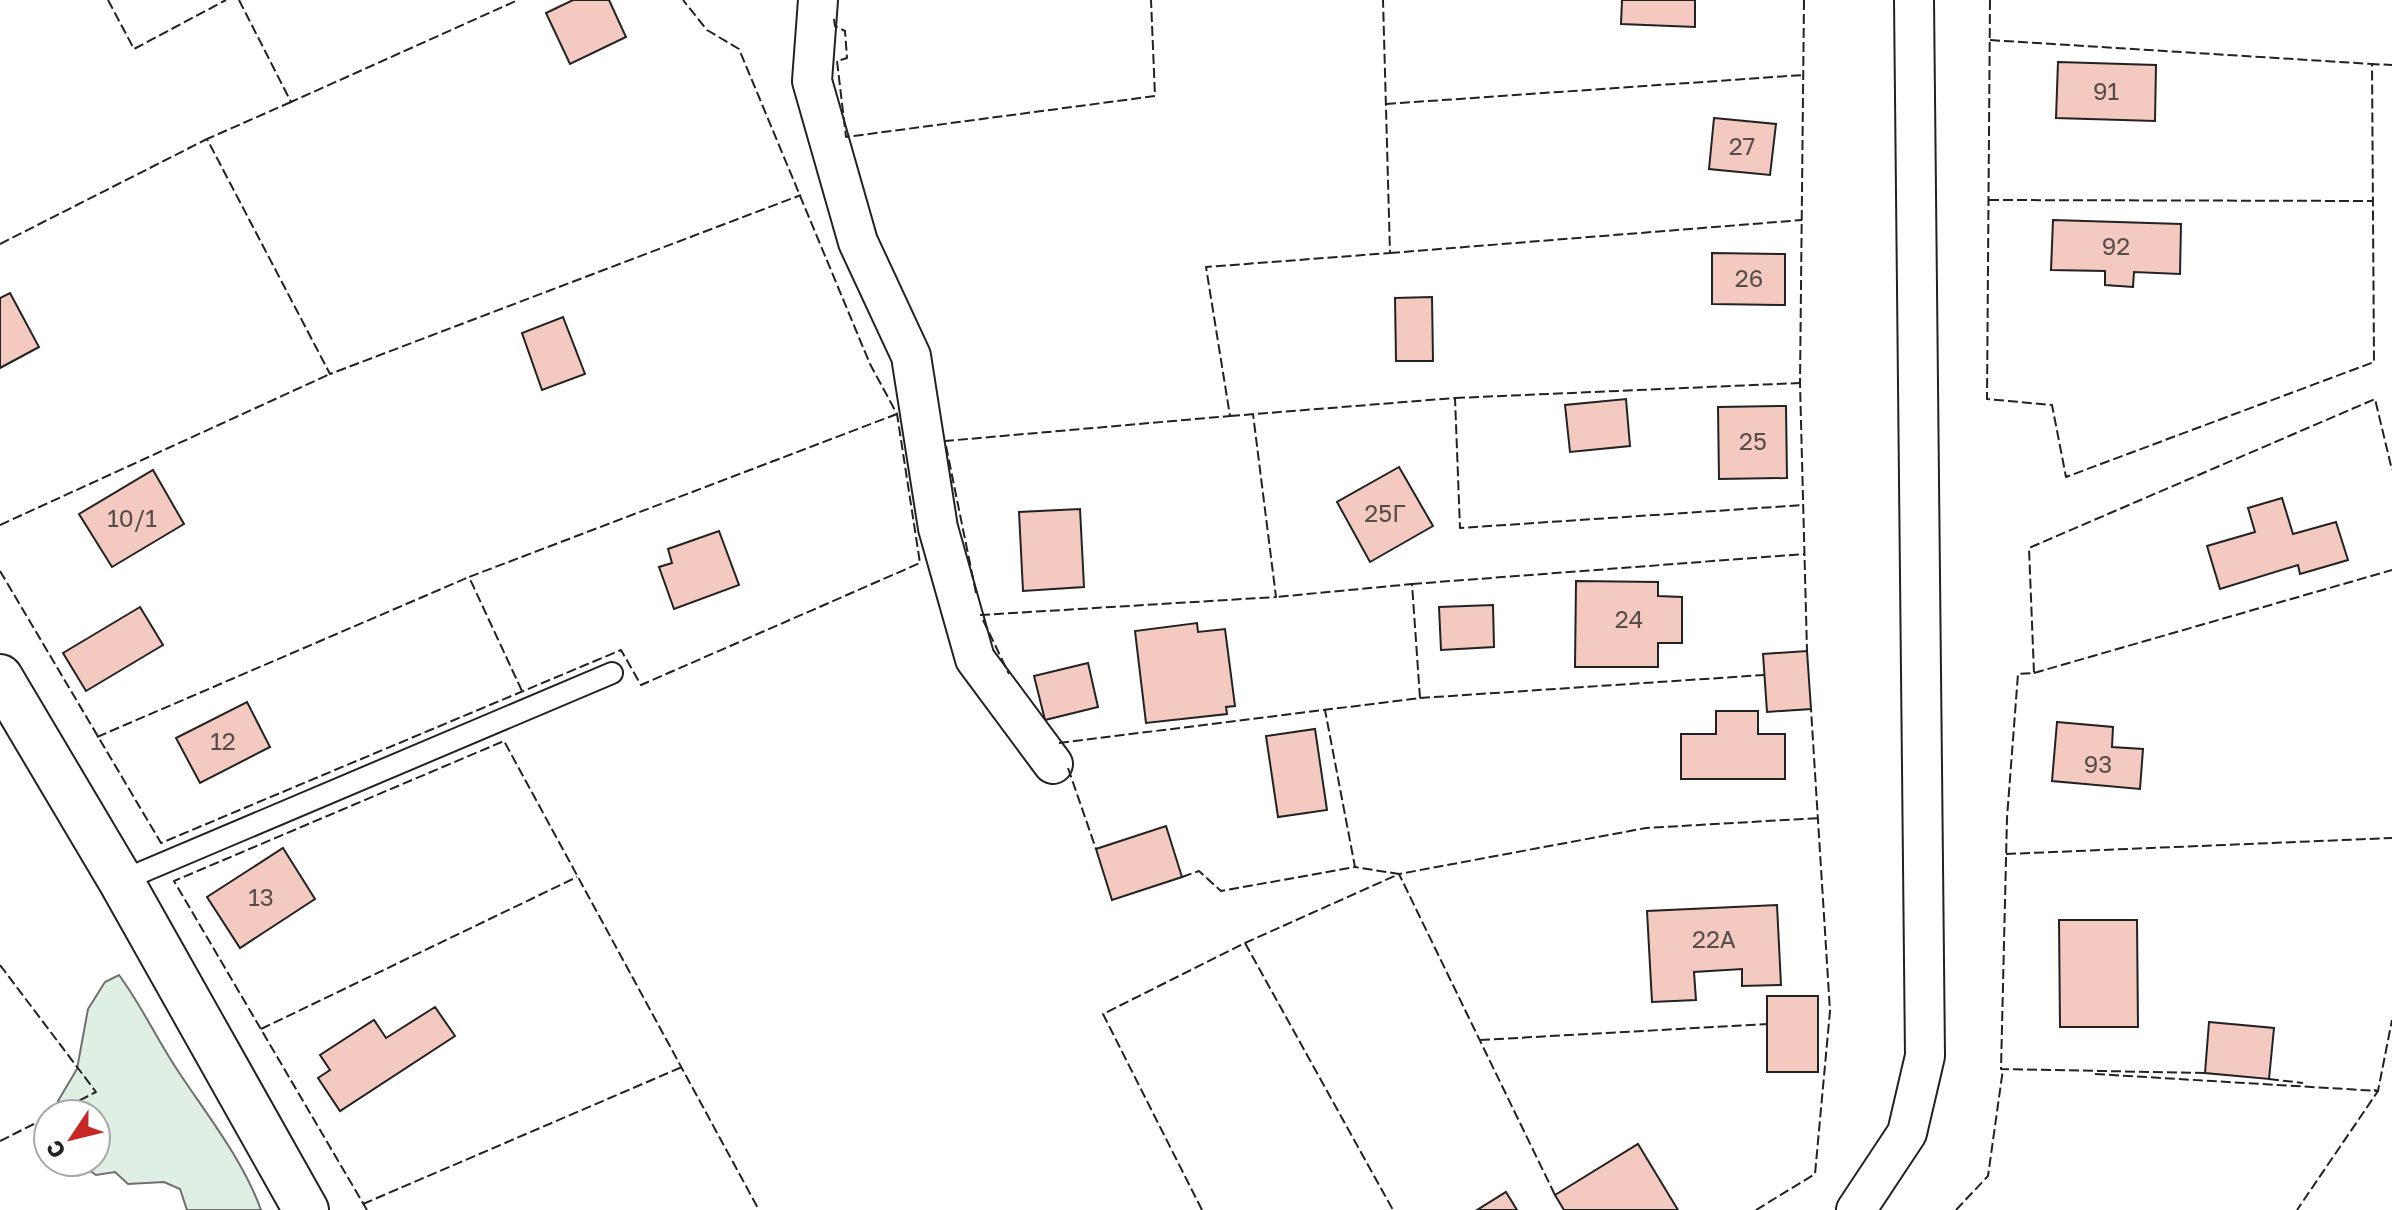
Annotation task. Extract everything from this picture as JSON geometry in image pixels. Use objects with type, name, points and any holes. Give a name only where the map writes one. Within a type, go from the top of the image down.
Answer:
[{"type":"street","points":[[818,0],[812,81],[858,242],[911,356],[938,528],[975,659],[1053,764]]},
{"type":"street","points":[[1856,1210],[1907,1133],[1925,1056],[1914,0]]},
{"type":"street","points":[[0,677],[121,881],[306,1210]]},
{"type":"lane","points":[[121,881],[612,673]]},
{"type":"green space","points":[[119,975],[234,1156],[261,1210],[187,1210],[180,1189],[164,1182],[128,1184],[112,1172],[112,1098],[60,1098],[77,1069],[88,1009],[105,982]]},
{"type":"building","points":[[573,0],[609,0],[626,37],[570,64],[546,13]]},
{"type":"building","points":[[1622,0],[1695,0],[1695,27],[1621,24]]},
{"type":"building","points":[[2058,62],[2156,65],[2155,121],[2056,118]]},
{"type":"building","points":[[1714,118],[1776,124],[1770,175],[1709,169]]},
{"type":"building","points":[[2053,220],[2181,224],[2180,274],[2134,272],[2133,287],[2105,285],[2105,271],[2051,270]]},
{"type":"building","points":[[1712,253],[1785,254],[1785,305],[1712,304]]},
{"type":"building","points":[[10,293],[39,347],[0,368],[0,298]]},
{"type":"building","points":[[1432,297],[1433,361],[1396,361],[1395,298]]},
{"type":"building","points":[[563,317],[585,374],[542,390],[522,333]]},
{"type":"building","points":[[1626,399],[1630,446],[1570,452],[1565,405]]},
{"type":"building","points":[[1786,406],[1787,478],[1719,479],[1718,407]]},
{"type":"building","points":[[1399,467],[1433,526],[1370,562],[1337,502]]},
{"type":"building","points":[[153,470],[184,524],[112,567],[79,514]]},
{"type":"building","points":[[2282,498],[2293,534],[2336,522],[2348,560],[2300,574],[2298,565],[2220,589],[2207,546],[2255,532],[2248,508]]},
{"type":"building","points":[[1080,509],[1084,587],[1023,591],[1019,512]]},
{"type":"building","points":[[719,531],[739,585],[674,609],[659,567],[672,563],[668,549]]},
{"type":"building","points":[[1576,581],[1658,582],[1658,596],[1682,597],[1682,643],[1658,643],[1658,667],[1575,667]]},
{"type":"building","points":[[1493,605],[1494,647],[1441,650],[1439,607]]},
{"type":"building","points":[[140,607],[163,645],[86,691],[63,653]]},
{"type":"building","points":[[1197,623],[1198,632],[1225,629],[1235,706],[1226,707],[1227,714],[1146,723],[1135,631]]},
{"type":"building","points":[[1807,651],[1811,709],[1767,712],[1763,654]]},
{"type":"building","points":[[1088,663],[1098,707],[1045,720],[1034,676]]},
{"type":"building","points":[[247,702],[270,747],[200,783],[176,738]]},
{"type":"building","points":[[1716,711],[1758,711],[1758,734],[1785,734],[1785,779],[1681,779],[1681,734],[1716,734]]},
{"type":"building","points":[[2057,722],[2113,727],[2112,747],[2143,749],[2140,789],[2052,781]]},
{"type":"building","points":[[1315,729],[1327,810],[1278,817],[1266,736]]},
{"type":"building","points":[[1166,826],[1182,877],[1112,900],[1096,849]]},
{"type":"building","points":[[283,848],[315,899],[240,948],[207,897]]},
{"type":"building","points":[[1777,905],[1781,985],[1742,986],[1742,969],[1694,972],[1696,1000],[1652,1002],[1647,911]]},
{"type":"building","points":[[2059,920],[2137,920],[2138,1027],[2060,1027]]},
{"type":"building","points":[[1767,996],[1818,996],[1818,1072],[1767,1072]]},
{"type":"building","points":[[435,1007],[455,1036],[340,1111],[318,1078],[330,1070],[320,1055],[374,1020],[386,1038]]},
{"type":"building","points":[[2209,1022],[2274,1028],[2269,1079],[2205,1073]]},
{"type":"building","points":[[1638,1144],[1678,1210],[1564,1210],[1555,1195]]},
{"type":"building","points":[[1506,1192],[1517,1210],[1477,1210]]},
{"type":"fence","points":[[108,0],[134,49],[226,0]]},
{"type":"fence","points":[[239,0],[291,102],[518,0]]},
{"type":"fence","points":[[0,571],[161,843],[621,650],[641,685],[920,563],[897,414],[870,364],[739,49],[707,30],[683,0]]},
{"type":"fence","points":[[834,19],[835,26],[845,31],[847,58],[837,61],[846,137],[1155,96],[1151,0]]},
{"type":"fence","points":[[976,593],[945,441],[1230,416],[1206,267],[1390,253],[1383,0]]},
{"type":"fence","points":[[1804,0],[1800,383],[1807,651]]},
{"type":"fence","points":[[1990,0],[1987,399],[2052,405],[2066,477],[2374,362],[2372,64],[2392,65]]},
{"type":"fence","points":[[1990,40],[2372,64]]},
{"type":"fence","points":[[1386,104],[1803,75]]},
{"type":"fence","points":[[291,102],[207,139],[330,374],[801,195]]},
{"type":"fence","points":[[0,244],[207,139]]},
{"type":"fence","points":[[1989,200],[2373,201]]},
{"type":"fence","points":[[1390,253],[1802,220]]},
{"type":"fence","points":[[0,525],[330,374]]},
{"type":"fence","points":[[1455,398],[1800,383]]},
{"type":"fence","points":[[1230,416],[1455,398],[1460,528],[1804,505]]},
{"type":"fence","points":[[2205,1073],[2001,1069],[2007,818],[2018,674],[2034,673],[2029,548],[2375,399],[2392,470]]},
{"type":"fence","points":[[522,691],[469,577],[897,414]]},
{"type":"fence","points":[[980,615],[1276,597],[1253,414]]},
{"type":"fence","points":[[1412,584],[1805,554]]},
{"type":"fence","points":[[2034,673],[2392,570]]},
{"type":"fence","points":[[97,737],[469,577]]},
{"type":"fence","points":[[1059,743],[1420,698],[1412,584],[1276,597]]},
{"type":"fence","points":[[983,620],[1009,674]]},
{"type":"fence","points":[[1420,698],[1764,675]]},
{"type":"fence","points":[[1756,1210],[1815,1174],[1830,1011],[1811,709]]},
{"type":"fence","points":[[1182,877],[1199,871],[1221,891],[1355,867],[1325,710]]},
{"type":"fence","points":[[367,1210],[174,881],[504,741],[759,1210]]},
{"type":"fence","points":[[1068,768],[1096,849]]},
{"type":"fence","points":[[1555,1195],[1399,874],[1646,828],[1820,818]]},
{"type":"fence","points":[[2006,854],[2392,838]]},
{"type":"fence","points":[[1202,1210],[1103,1014],[1245,943],[1399,874],[1355,867]]},
{"type":"fence","points":[[261,1029],[577,877]]},
{"type":"fence","points":[[1245,943],[1393,1210]]},
{"type":"fence","points":[[0,965],[96,1092],[84,1098]]},
{"type":"fence","points":[[2374,1090],[2378,1091],[2392,1020]]},
{"type":"fence","points":[[1480,1040],[1768,1024]]},
{"type":"fence","points":[[363,1204],[682,1067]]},
{"type":"fence","points":[[1956,1210],[1988,1176],[2003,1069]]},
{"type":"fence","points":[[2095,1074],[2378,1091],[2297,1210]]},
{"type":"fence","points":[[2269,1079],[2303,1083]]},
{"type":"fence","points":[[0,1141],[32,1125]]}]
